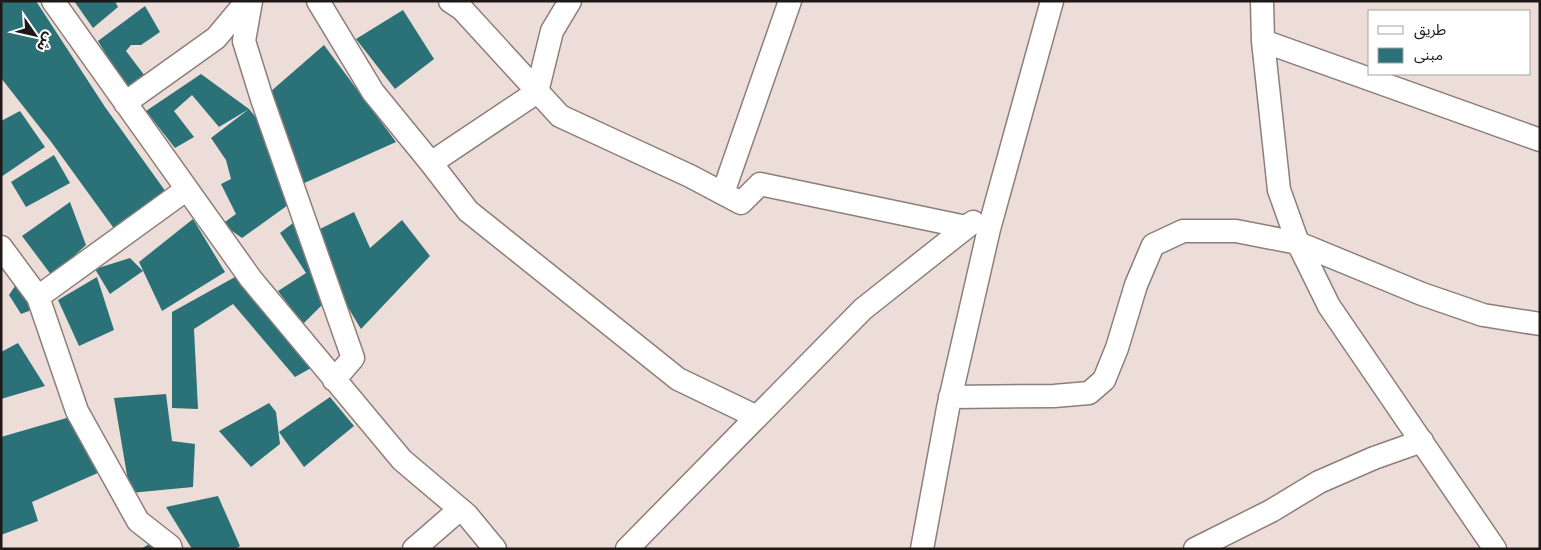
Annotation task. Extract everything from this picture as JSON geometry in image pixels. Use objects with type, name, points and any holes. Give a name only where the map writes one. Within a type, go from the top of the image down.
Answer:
[{"type":"street","points":[[53,1],[250,279],[402,460],[467,515],[495,549]]},
{"type":"street","points":[[125,102],[216,38],[249,1]]},
{"type":"street","points":[[249,1],[244,41],[262,98],[353,358],[334,380]]},
{"type":"street","points":[[318,1],[373,92],[468,211],[678,379],[757,417]]},
{"type":"street","points":[[450,1],[462,9],[560,116],[690,176],[741,203],[760,184],[966,227]]},
{"type":"street","points":[[431,163],[537,92],[552,31],[570,1]]},
{"type":"street","points":[[723,193],[790,1]]},
{"type":"street","points":[[922,549],[950,397],[988,229],[1052,1]]},
{"type":"street","points":[[1262,1],[1263,41],[1279,190],[1298,243],[1329,306],[1495,549]]},
{"type":"street","points":[[1263,41],[1540,140]]},
{"type":"street","points":[[38,297],[187,189]]},
{"type":"street","points":[[627,549],[863,308],[996,204]]},
{"type":"street","points":[[950,397],[1054,396],[1089,393],[1104,380],[1117,348],[1136,285],[1153,245],[1183,231],[1236,231],[1298,243],[1422,294],[1483,315],[1540,324]]},
{"type":"street","points":[[1,247],[38,297],[77,411],[138,521],[170,546],[171,549]]},
{"type":"street","points":[[1195,549],[1271,511],[1319,482],[1374,458],[1422,441]]},
{"type":"street","points":[[414,549],[460,509]]},
{"type":"building","points":[[1,1],[36,1],[105,107],[166,192],[115,230],[52,143],[1,78]]},
{"type":"building","points":[[74,1],[115,1],[118,7],[93,28]]},
{"type":"building","points":[[145,6],[160,32],[141,45],[131,45],[126,51],[148,80],[129,93],[98,41]]},
{"type":"building","points":[[403,10],[434,59],[395,89],[356,39]]},
{"type":"building","points":[[324,45],[396,142],[300,185],[262,99]]},
{"type":"building","points":[[201,74],[249,109],[219,127],[192,95],[174,111],[194,137],[175,148],[146,111]]},
{"type":"building","points":[[249,109],[263,126],[288,205],[242,238],[222,224],[236,214],[221,184],[231,179],[226,160],[211,138]]},
{"type":"building","points":[[20,111],[45,147],[1,177],[1,121]]},
{"type":"building","points":[[54,155],[70,183],[26,207],[11,182]]},
{"type":"building","points":[[70,202],[86,245],[52,276],[22,236]]},
{"type":"building","points":[[354,212],[370,248],[402,220],[430,256],[361,329],[335,286],[310,234]]},
{"type":"building","points":[[193,219],[225,272],[162,311],[139,262]]},
{"type":"building","points":[[293,223],[326,301],[303,324],[278,291],[306,273],[280,233]]},
{"type":"building","points":[[130,258],[143,271],[110,294],[95,269]]},
{"type":"building","points":[[97,277],[114,330],[79,346],[58,300]]},
{"type":"building","points":[[235,277],[311,368],[295,377],[233,304],[194,329],[198,409],[172,408],[172,312]]},
{"type":"building","points":[[15,286],[34,309],[21,314],[9,295]]},
{"type":"building","points":[[18,343],[45,386],[1,399],[1,352]]},
{"type":"building","points":[[166,394],[172,441],[195,444],[193,487],[130,493],[114,398]]},
{"type":"building","points":[[330,397],[354,426],[304,467],[279,432]]},
{"type":"building","points":[[269,403],[276,412],[280,444],[251,467],[219,431]]},
{"type":"building","points":[[70,417],[100,472],[32,502],[38,521],[1,535],[1,437]]},
{"type":"building","points":[[218,496],[240,546],[235,549],[192,549],[166,507]]},
{"type":"building","points":[[154,541],[159,549],[141,549]]}]
